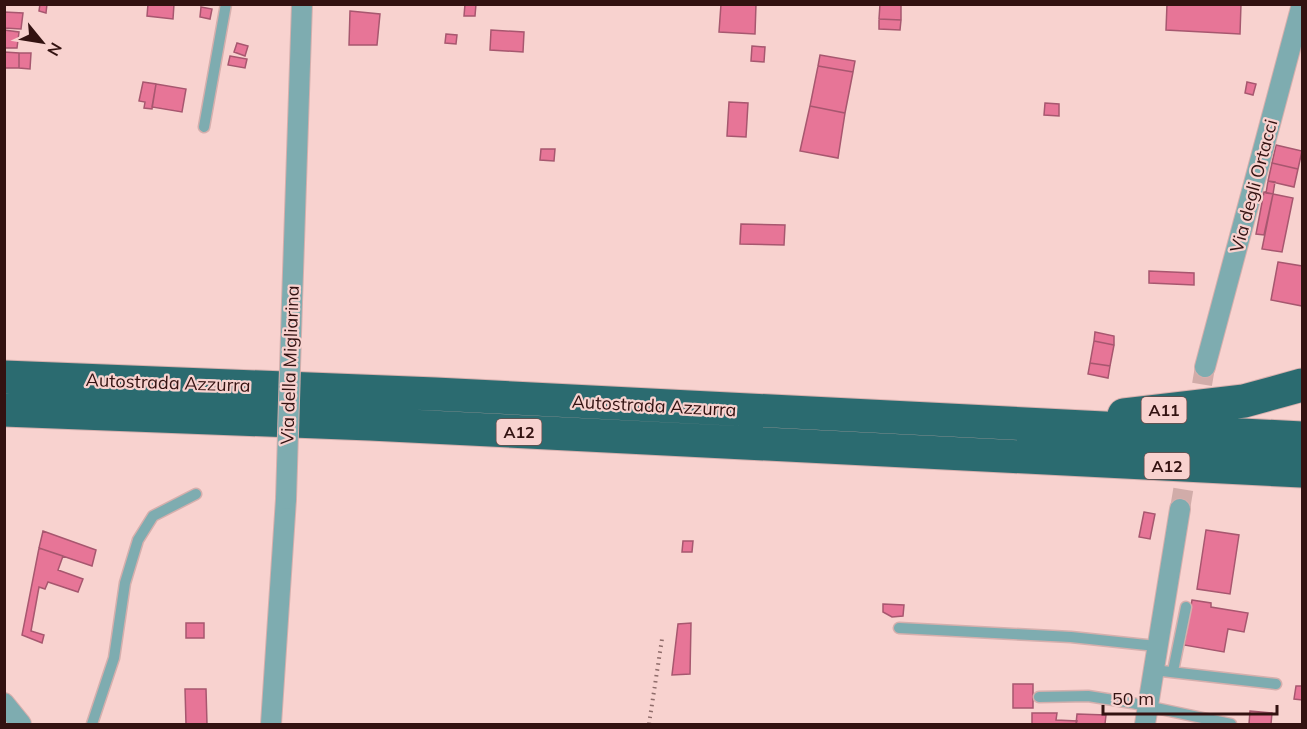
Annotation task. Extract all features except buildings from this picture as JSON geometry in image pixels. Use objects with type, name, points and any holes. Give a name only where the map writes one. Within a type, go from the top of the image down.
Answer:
[{"type":"highway","name":"Autostrada Azzurra","points":[[4,377],[435,394],[1024,426],[1302,438]]},
{"type":"highway","name":"A11","points":[[1024,426],[1244,401],[1302,385]]},
{"type":"highway","name":"Autostrada Azzurra","points":[[4,410],[370,424],[1302,471]]},
{"type":"street","name":"Via della Migliarina","points":[[271,724],[286,499],[302,4]]},
{"type":"street","name":"Via degli Ortacci","points":[[1205,367],[1302,4]]},
{"type":"street","points":[[1146,716],[1180,509]]},
{"type":"street","points":[[4,704],[21,724]]},
{"type":"lane","points":[[204,127],[226,4]]},
{"type":"lane","points":[[92,724],[114,658],[125,583],[138,540],[153,516],[196,494]]},
{"type":"lane","points":[[1173,671],[1186,607]]},
{"type":"lane","points":[[899,628],[1071,637],[1156,646]]},
{"type":"lane","points":[[1153,670],[1275,684]]},
{"type":"lane","points":[[1039,697],[1088,696],[1146,716],[1231,724]]},
{"type":"path","points":[[649,724],[662,639]]},
{"type":"tunnel","points":[[1197,414],[1205,367]]},
{"type":"tunnel","points":[[1180,509],[1189,455]]}]
